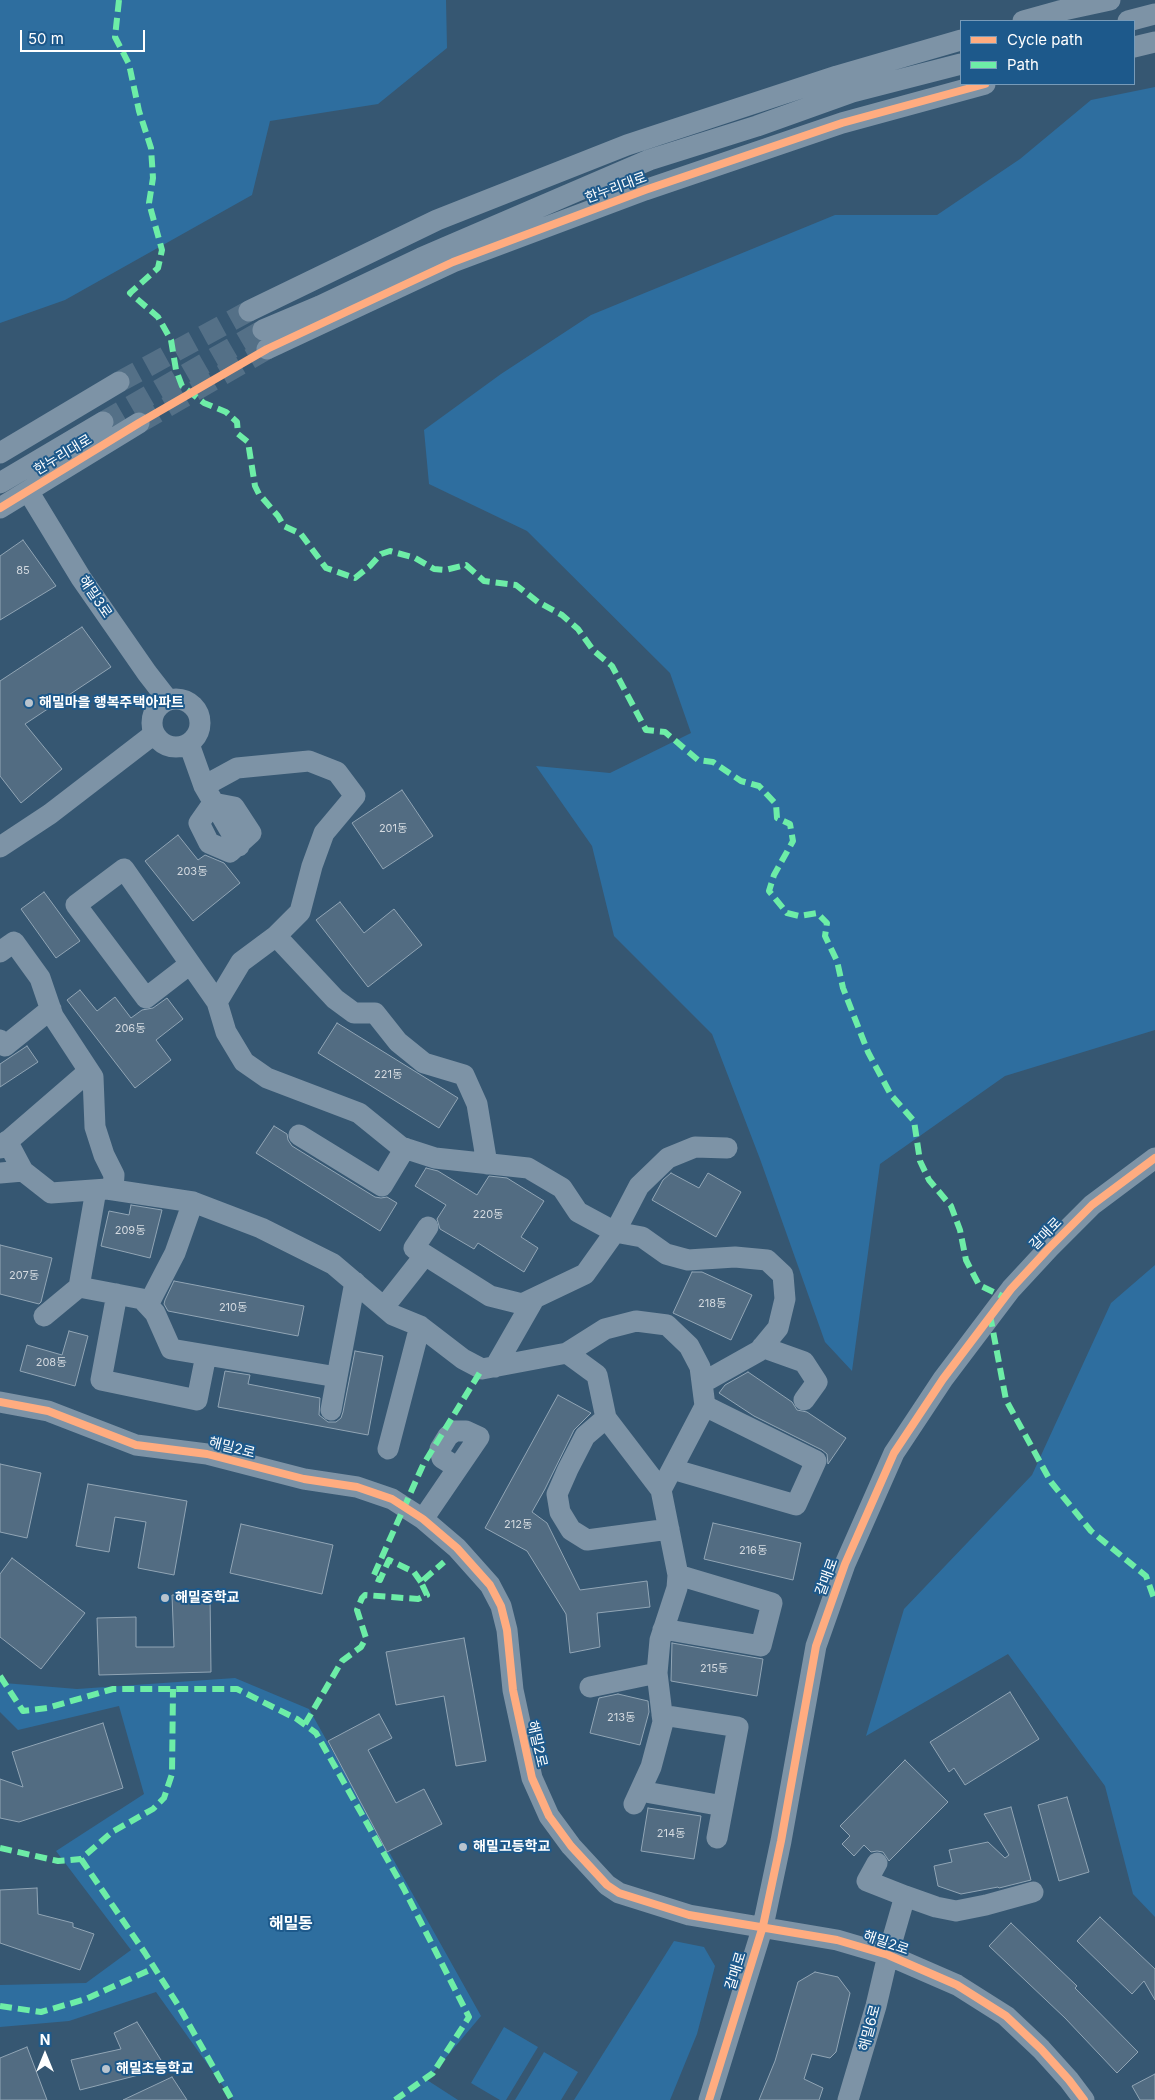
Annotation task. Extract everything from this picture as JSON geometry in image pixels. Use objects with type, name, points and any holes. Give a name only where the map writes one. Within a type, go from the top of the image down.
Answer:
[{"type":"street","points":[[1027,20],[1110,0]]},
{"type":"street","points":[[1132,20],[1155,14]]},
{"type":"street","points":[[249,311],[437,220],[627,145],[838,76],[960,40]]},
{"type":"street","points":[[1135,47],[1155,42]]},
{"type":"street","name":"한누리대로","points":[[960,64],[852,92],[757,126],[649,160],[421,258],[320,306],[265,340],[453,262],[645,190],[842,123],[981,85]]},
{"type":"street","points":[[0,453],[118,382]]},
{"type":"street","points":[[0,483],[103,422]]},
{"type":"street","name":"한누리대로","points":[[0,508],[139,423]]},
{"type":"street","name":"해밀3로","points":[[28,491],[81,578],[168,700]]},
{"type":"street","points":[[168,700],[184,700],[197,710],[201,725],[195,739],[182,747],[166,745],[154,734],[153,718],[161,704],[168,700]]},
{"type":"street","points":[[0,847],[50,814],[154,734]]},
{"type":"street","points":[[189,744],[209,794],[238,846]]},
{"type":"street","points":[[209,794],[237,768],[309,761],[337,772],[355,796],[324,833],[312,866],[300,912],[276,936],[241,962],[217,1002]]},
{"type":"street","points":[[190,964],[146,998],[76,905],[124,869],[217,1002],[226,1032],[244,1062],[267,1078],[360,1113],[404,1148],[435,1158],[528,1168],[562,1188],[578,1212],[614,1232],[642,1237],[666,1254],[688,1260],[735,1257],[767,1260],[783,1276],[785,1298],[778,1328],[762,1347],[702,1383]]},
{"type":"street","points":[[276,936],[335,999],[354,1013],[375,1013],[398,1042],[424,1063],[464,1075],[476,1104],[487,1164]]},
{"type":"street","points":[[0,952],[14,942],[40,978],[53,1016],[93,1077],[95,1127],[104,1155],[114,1175],[104,1190],[79,1287],[44,1316]]},
{"type":"street","points":[[0,1040],[5,1046],[51,1009]]},
{"type":"street","points":[[89,1071],[4,1144],[22,1171],[51,1193],[104,1190],[193,1202],[277,1236],[334,1264],[393,1315],[420,1326],[463,1359],[482,1369],[566,1353],[605,1329],[636,1320],[667,1325],[688,1346],[700,1367],[705,1406],[661,1490]]},
{"type":"street","points":[[299,1134],[382,1186],[404,1148]]},
{"type":"street","points":[[428,1227],[414,1248],[490,1296],[522,1304],[585,1274],[614,1232],[639,1186],[668,1158],[695,1147],[727,1148]]},
{"type":"street","name":"갈매로","points":[[709,2100],[763,1926],[781,1841],[816,1646],[845,1564],[894,1453],[943,1379],[1008,1293],[1092,1205],[1155,1158]]},
{"type":"street","points":[[0,1173],[22,1171]]},
{"type":"street","points":[[148,1305],[175,1253],[193,1202]]},
{"type":"street","points":[[384,1307],[425,1255]]},
{"type":"street","points":[[330,1410],[338,1377],[354,1282]]},
{"type":"street","points":[[79,1287],[142,1299],[155,1313],[171,1349],[338,1377]]},
{"type":"street","points":[[117,1294],[101,1380],[197,1400],[206,1355]]},
{"type":"street","points":[[494,1367],[534,1298]]},
{"type":"street","points":[[388,1449],[420,1326]]},
{"type":"street","points":[[762,1347],[804,1362],[817,1382],[804,1400]]},
{"type":"street","points":[[566,1353],[597,1375],[606,1418],[661,1490],[678,1574],[677,1588],[660,1640],[657,1673],[663,1722],[651,1767],[637,1798],[723,1806]]},
{"type":"street","name":"해밀2로","points":[[0,1402],[48,1411],[136,1445],[207,1454],[304,1479],[357,1487],[392,1499],[423,1519],[457,1548],[490,1585],[501,1606],[507,1630],[513,1690],[532,1778],[549,1816],[571,1846],[607,1885],[618,1893],[689,1915],[838,1940],[888,1955],[957,1985],[1006,2016],[1041,2049],[1084,2100]]},
{"type":"street","points":[[672,1470],[796,1505],[816,1461],[705,1406]]},
{"type":"street","points":[[606,1418],[585,1436],[557,1494],[560,1512],[570,1530],[587,1540],[669,1529]]},
{"type":"street","points":[[423,1519],[458,1468]]},
{"type":"street","points":[[663,1629],[760,1646],[765,1629],[772,1603],[678,1574]]},
{"type":"street","points":[[590,1687],[657,1673]]},
{"type":"street","points":[[662,1715],[738,1727],[717,1838]]},
{"type":"street","points":[[877,1863],[867,1881],[936,1907],[956,1911],[1033,1892]]},
{"type":"street","name":"해밀6로","points":[[848,2100],[876,2006],[904,1896]]},
{"type":"shaded area","points":[[0,0],[446,0],[447,48],[378,104],[270,121],[252,195],[65,300],[0,323]]},
{"type":"shaded area","points":[[1155,87],[1155,1030],[1005,1076],[880,1164],[852,1371],[825,1342],[760,1159],[712,1034],[614,936],[592,846],[536,766],[610,773],[691,733],[670,673],[527,531],[429,484],[424,430],[501,374],[591,315],[835,215],[937,215],[1020,159],[1091,100]]},
{"type":"shaded area","points":[[1155,1265],[1155,1917],[1133,1894],[1105,1786],[1008,1654],[866,1736],[904,1609],[1032,1475],[1111,1303]]},
{"type":"shaded area","points":[[0,1678],[4,1683],[77,1689],[235,1678],[309,1709],[481,2016],[427,2080],[458,2100],[233,2100],[156,1992],[69,2021],[0,2027],[0,1985],[86,1983],[131,1950],[56,1851],[144,1794],[119,1706],[18,1730],[0,1712]]},
{"type":"shaded area","points":[[674,1941],[704,1947],[715,1966],[697,2034],[670,2100],[574,2100]]},
{"type":"shaded area","points":[[504,2027],[538,2047],[506,2100],[500,2100],[471,2083]]},
{"type":"shaded area","points":[[544,2052],[578,2072],[561,2100],[515,2100]]},
{"type":"building","points":[[23,540],[56,586],[0,620],[0,556]]},
{"type":"building","name":"해밀마을 행복주택아파트","points":[[82,627],[111,667],[25,724],[62,769],[21,803],[0,776],[0,681]]},
{"type":"building","points":[[402,790],[433,836],[383,869],[352,823]]},
{"type":"building","points":[[178,835],[198,860],[205,855],[224,863],[240,883],[193,921],[145,861]]},
{"type":"building","points":[[44,892],[80,941],[56,958],[21,909]]},
{"type":"building","points":[[340,902],[364,933],[394,909],[422,945],[368,987],[316,920]]},
{"type":"building","points":[[80,990],[97,1011],[115,997],[131,1018],[142,1010],[153,1008],[167,998],[183,1019],[156,1040],[171,1060],[135,1088],[67,1000]]},
{"type":"building","points":[[337,1023],[458,1098],[439,1128],[318,1053]]},
{"type":"building","points":[[27,1046],[38,1062],[0,1087],[0,1064]]},
{"type":"building","points":[[274,1126],[287,1134],[292,1146],[375,1197],[387,1197],[397,1203],[380,1231],[256,1153]]},
{"type":"building","points":[[426,1168],[438,1171],[477,1195],[489,1176],[507,1178],[544,1201],[521,1237],[538,1248],[524,1272],[478,1243],[474,1249],[440,1229],[437,1219],[446,1205],[415,1186]]},
{"type":"building","points":[[671,1173],[699,1188],[708,1173],[741,1192],[716,1237],[652,1200],[663,1180]]},
{"type":"building","points":[[131,1205],[162,1210],[150,1258],[101,1246],[109,1211],[129,1215]]},
{"type":"building","points":[[0,1245],[52,1258],[39,1304],[0,1294]]},
{"type":"building","points":[[692,1272],[702,1272],[752,1295],[731,1340],[673,1313]]},
{"type":"building","points":[[174,1281],[304,1306],[298,1336],[168,1311],[164,1304]]},
{"type":"building","points":[[69,1331],[88,1336],[75,1386],[20,1371],[27,1345],[62,1355]]},
{"type":"building","points":[[355,1351],[383,1356],[368,1435],[218,1407],[225,1371],[250,1375],[248,1384],[320,1398],[319,1415],[328,1422],[336,1422],[341,1418],[343,1412]]},
{"type":"building","points":[[748,1372],[792,1402],[797,1410],[807,1412],[846,1438],[828,1464],[827,1454],[822,1450],[754,1416],[719,1393],[725,1385]]},
{"type":"building","points":[[558,1395],[591,1413],[574,1430],[532,1512],[547,1523],[580,1590],[647,1581],[650,1607],[597,1613],[600,1647],[570,1653],[566,1614],[527,1551],[485,1528]]},
{"type":"building","points":[[0,1464],[41,1473],[27,1538],[0,1532]]},
{"type":"building","points":[[88,1484],[187,1501],[174,1575],[138,1568],[146,1522],[115,1517],[109,1552],[76,1546]]},
{"type":"building","points":[[713,1523],[801,1543],[793,1580],[704,1559]]},
{"type":"building","points":[[241,1524],[333,1545],[322,1594],[230,1573]]},
{"type":"building","points":[[12,1558],[85,1613],[41,1669],[0,1637],[0,1574]]},
{"type":"building","points":[[210,1594],[211,1672],[99,1675],[97,1618],[136,1617],[136,1647],[174,1647],[172,1595]]},
{"type":"building","points":[[464,1638],[486,1761],[456,1766],[444,1696],[396,1705],[386,1652]]},
{"type":"building","points":[[672,1643],[763,1659],[757,1696],[671,1681]]},
{"type":"building","points":[[1010,1692],[1039,1739],[965,1785],[954,1768],[949,1772],[930,1742]]},
{"type":"building","points":[[618,1694],[648,1701],[649,1712],[640,1745],[590,1733],[599,1698]]},
{"type":"building","points":[[379,1714],[392,1738],[368,1750],[396,1803],[424,1789],[442,1824],[387,1852],[328,1741]]},
{"type":"building","points":[[103,1723],[123,1788],[19,1822],[0,1818],[0,1779],[23,1787],[12,1752]]},
{"type":"building","points":[[905,1760],[948,1802],[889,1861],[883,1852],[871,1852],[864,1845],[854,1856],[842,1844],[850,1836],[840,1826]]},
{"type":"building","points":[[1067,1797],[1089,1872],[1059,1881],[1038,1805]]},
{"type":"building","points":[[1011,1807],[1031,1880],[999,1888],[961,1894],[938,1886],[934,1866],[952,1862],[949,1850],[988,1842],[1005,1858],[1009,1855],[984,1814]]},
{"type":"building","points":[[648,1808],[701,1816],[694,1859],[641,1851]]},
{"type":"building","points":[[37,1888],[38,1914],[73,1923],[73,1927],[94,1934],[80,1970],[0,1943],[0,1890]]},
{"type":"building","points":[[1100,1917],[1155,1969],[1155,2000],[1144,1981],[1132,1994],[1077,1941]]},
{"type":"building","points":[[1011,1923],[1077,1986],[1075,1988],[1138,2052],[1117,2073],[1065,2018],[989,1946]]},
{"type":"building","points":[[815,1972],[838,1977],[850,1993],[836,2052],[830,2058],[812,2054],[804,2079],[823,2088],[819,2100],[759,2100],[775,2061],[798,1982]]},
{"type":"building","points":[[137,2022],[166,2068],[80,2090],[71,2060],[121,2049],[114,2033]]},
{"type":"building","points":[[27,2047],[47,2100],[0,2100],[0,2058]]},
{"type":"building","points":[[1155,2074],[1155,2100],[1140,2100],[1132,2086]]},
{"type":"building","points":[[172,2077],[187,2100],[123,2100]]},
{"type":"tunnel","points":[[119,382],[249,311]]},
{"type":"tunnel","points":[[103,422],[263,330]]},
{"type":"tunnel","points":[[139,423],[267,349]]},
{"type":"marked path","points":[[119,0],[115,37],[129,64],[139,111],[151,148],[153,178],[149,203],[162,250],[158,268],[130,293],[158,317],[171,340],[176,370],[182,386],[204,403],[226,412],[237,422],[238,434],[248,442],[255,486],[259,494],[284,526],[301,534],[326,568],[355,578],[381,554],[390,551],[415,558],[434,569],[445,570],[466,565],[484,581],[516,585],[538,602],[562,615],[578,629],[593,650],[612,666],[646,730],[665,732],[698,760],[713,762],[741,781],[759,786],[776,804],[777,818],[790,824],[793,841],[774,875],[769,891],[787,913],[799,916],[817,913],[827,923],[825,936],[837,961],[843,988],[868,1052],[891,1095],[914,1121],[920,1161],[929,1180],[951,1206],[960,1230],[966,1260],[979,1285],[1004,1297]]},
{"type":"marked path","points":[[990,1315],[1006,1400],[1051,1482],[1091,1531],[1146,1576],[1155,1601]]},
{"type":"marked path","points":[[421,1582],[414,1572],[389,1560],[380,1580],[373,1577],[423,1465],[482,1369]]},
{"type":"marked path","points":[[305,1724],[342,1661],[361,1647],[366,1638],[357,1610],[362,1598],[365,1595],[418,1599],[427,1595],[421,1582],[444,1562]]},
{"type":"marked path","points":[[0,1676],[23,1711],[47,1708],[113,1689],[237,1689],[297,1719],[316,1733],[404,1889],[469,2017],[433,2073],[395,2100]]},
{"type":"marked path","points":[[0,1848],[58,1861],[81,1859],[112,1832],[153,1809],[164,1798],[172,1774],[173,1689]]},
{"type":"marked path","points":[[81,1859],[178,2005],[232,2100]]},
{"type":"marked path","points":[[0,2006],[41,2012],[86,1999],[154,1968]]},
{"type":"cycle path","points":[[0,508],[139,423],[267,349],[453,262],[645,190],[842,123],[981,85]]},
{"type":"cycle path","points":[[709,2100],[763,1926],[781,1841],[816,1646],[845,1564],[894,1453],[943,1379],[1011,1289],[1092,1205],[1155,1158]]},
{"type":"cycle path","points":[[0,1402],[48,1411],[136,1445],[207,1454],[304,1479],[357,1487],[392,1499],[423,1519],[457,1548],[490,1585],[501,1606],[507,1630],[513,1690],[532,1778],[549,1816],[571,1846],[607,1885],[619,1893],[689,1915],[837,1940],[888,1955],[957,1985],[1006,2016],[1041,2049],[1084,2100]]},
{"type":"place","name":"해밀마을 행복주택아파트","points":[[29,703]]},
{"type":"place","name":"해밀중학교","points":[[165,1598]]},
{"type":"place","name":"해밀고등학교","points":[[463,1847]]},
{"type":"place","name":"해밀초등학교","points":[[106,2069]]},
{"type":"district","name":"해밀동","points":[[291,1924]]}]
